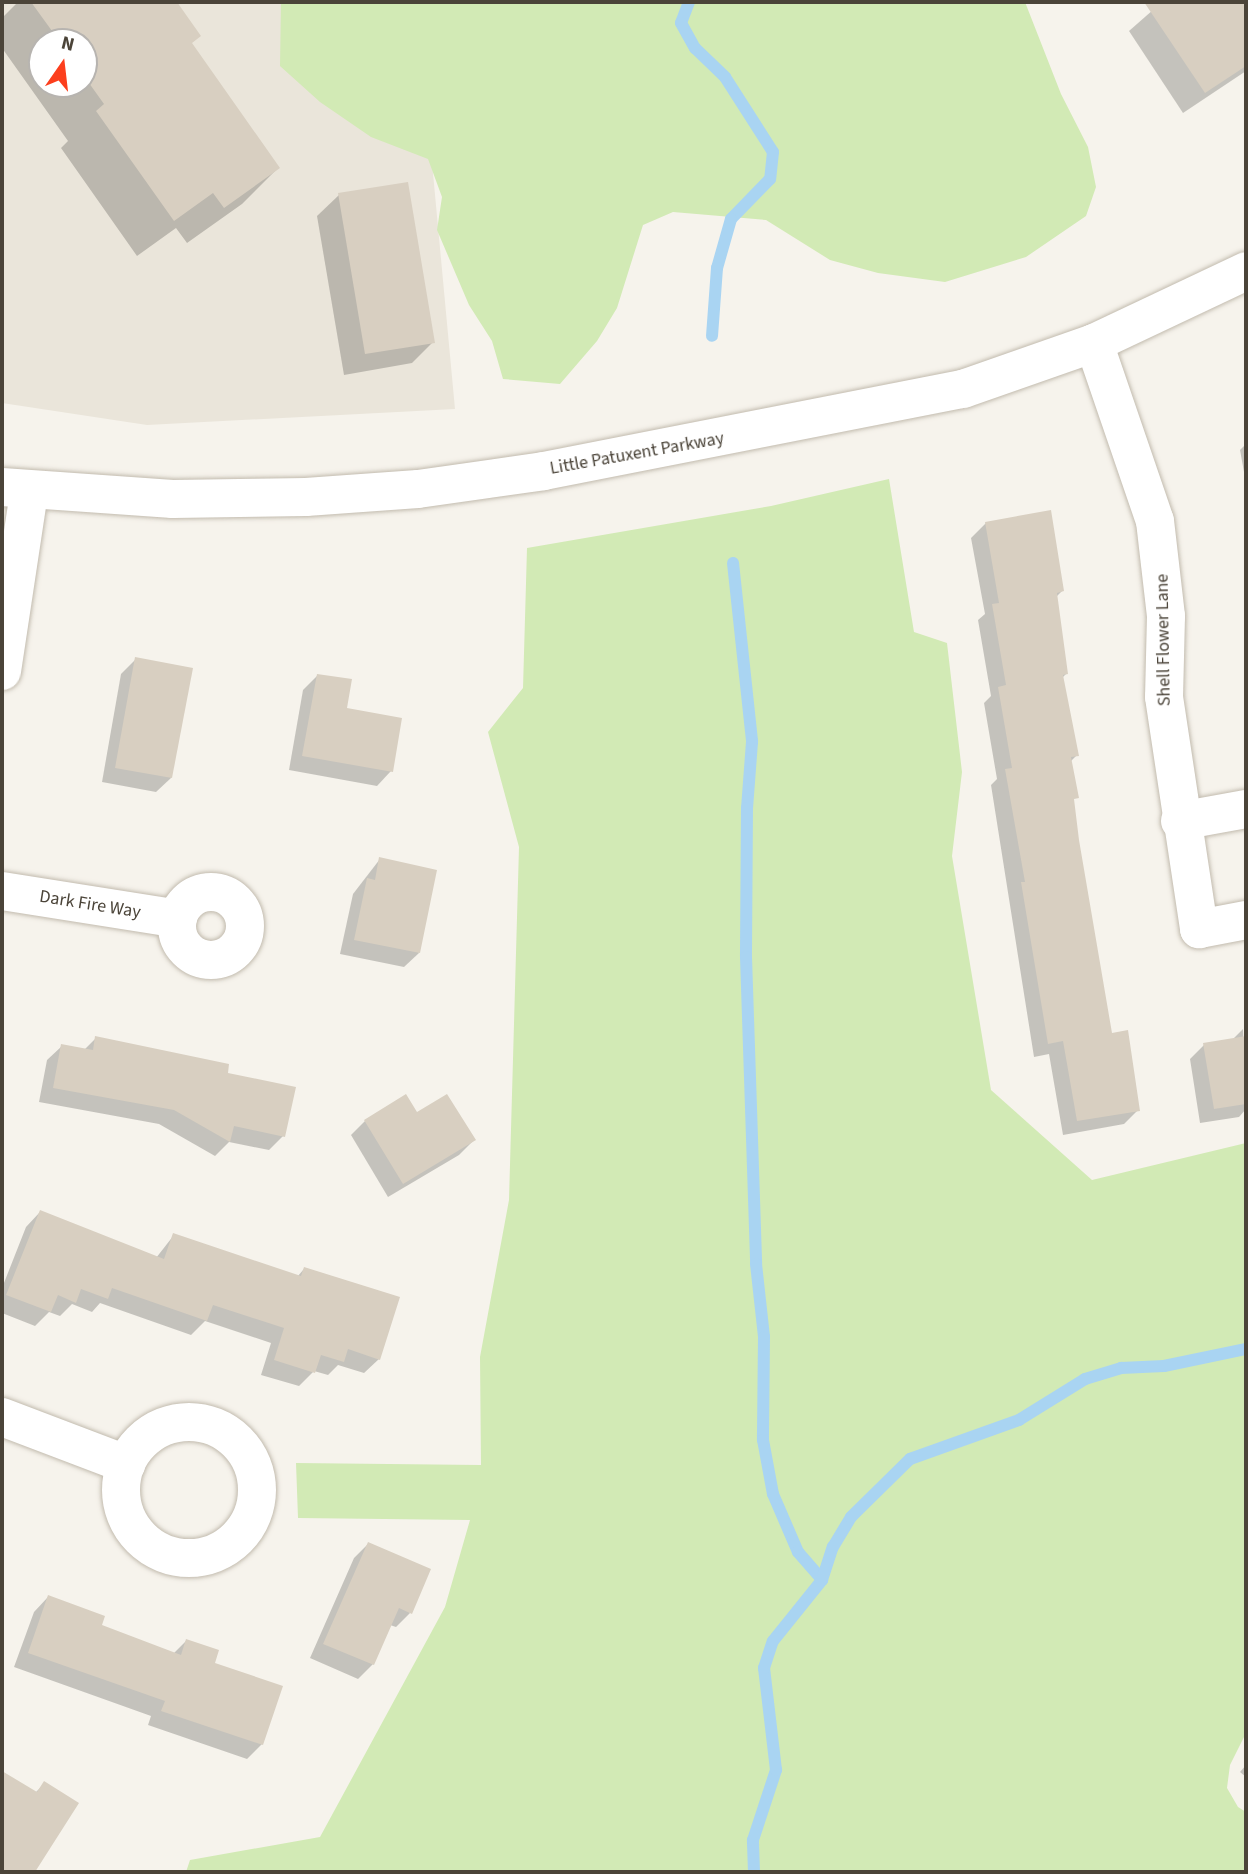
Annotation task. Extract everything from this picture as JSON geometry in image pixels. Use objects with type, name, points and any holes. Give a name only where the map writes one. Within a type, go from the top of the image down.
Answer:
[{"type":"street","name":"Little Patuxent Parkway","points":[[15,489],[173,499],[306,497],[431,487],[775,429],[963,389],[1094,343],[1246,271]]},
{"type":"street","name":"Shell Flower Lane","points":[[1094,343],[1155,521],[1166,616],[1164,697],[1180,821],[1199,929],[1246,920]]},
{"type":"street","points":[[2,671],[15,489]]},
{"type":"street","points":[[1180,821],[1246,809]]},
{"type":"street","name":"Dark Fire Way","points":[[2,891],[178,919]]},
{"type":"street","points":[[2,1417],[126,1464]]},
{"type":"shaded area","points":[[2,2],[442,2],[426,98],[455,409],[147,425],[2,403]]},
{"type":"green space","points":[[281,2],[1025,2],[1061,94],[1088,147],[1096,187],[1086,216],[1026,257],[945,282],[878,273],[830,260],[766,220],[673,212],[643,225],[617,308],[597,341],[560,384],[503,379],[492,341],[469,305],[437,230],[442,197],[428,159],[371,137],[320,102],[280,66]]},
{"type":"green space","points":[[889,479],[914,632],[947,643],[962,772],[952,856],[991,1090],[1092,1180],[1246,1143],[1246,1733],[1230,1765],[1227,1788],[1238,1807],[1246,1812],[1246,1872],[186,1872],[190,1860],[320,1837],[445,1607],[470,1520],[298,1518],[296,1463],[481,1465],[480,1357],[509,1200],[519,847],[488,732],[523,688],[527,548],[771,506]]},
{"type":"building","points":[[31,2],[177,2],[201,36],[192,43],[280,168],[224,208],[213,193],[174,221],[96,111],[104,104],[98,96],[98,28],[50,28]]},
{"type":"building","points":[[1144,2],[1246,2],[1246,66],[1205,93]]},
{"type":"building","points":[[408,182],[435,343],[365,354],[338,193]]},
{"type":"building","points":[[1051,510],[1064,591],[1057,593],[1068,674],[1063,675],[1079,756],[1071,757],[1079,798],[1074,799],[1079,840],[1112,1033],[1128,1030],[1140,1111],[1077,1121],[1063,1041],[1048,1044],[1021,882],[1025,882],[1005,769],[1012,768],[998,687],[1006,685],[992,604],[999,603],[985,522]]},
{"type":"building","points":[[135,657],[193,668],[172,778],[115,768]]},
{"type":"building","points":[[317,674],[352,679],[347,708],[402,718],[393,772],[302,756]]},
{"type":"building","points":[[379,857],[437,870],[420,953],[354,940],[367,878],[375,880]]},
{"type":"building","points":[[95,1036],[229,1064],[228,1073],[296,1087],[285,1137],[234,1126],[230,1142],[174,1110],[53,1088],[61,1044],[93,1050]]},
{"type":"building","points":[[1246,1036],[1246,1104],[1214,1109],[1203,1043]]},
{"type":"building","points":[[406,1094],[417,1112],[447,1094],[476,1140],[403,1184],[364,1120]]},
{"type":"building","points":[[40,1210],[164,1259],[173,1233],[301,1276],[304,1267],[400,1297],[380,1360],[348,1349],[344,1362],[321,1355],[315,1373],[274,1360],[284,1328],[213,1305],[207,1321],[112,1288],[108,1299],[81,1289],[76,1303],[58,1295],[51,1312],[6,1295]]},
{"type":"building","points":[[368,1542],[431,1569],[412,1614],[399,1608],[374,1665],[323,1644]]},
{"type":"building","points":[[48,1595],[105,1616],[102,1625],[181,1655],[186,1639],[219,1650],[215,1663],[283,1686],[263,1745],[161,1711],[165,1701],[28,1653]]},
{"type":"building","points":[[2,1771],[37,1792],[44,1781],[79,1803],[35,1872],[2,1872]]},
{"type":"waterway","points":[[689,2],[681,23],[695,48],[725,77],[773,152],[770,179],[731,219],[717,268],[712,336]]},
{"type":"waterway","points":[[733,563],[752,742],[747,808],[746,957],[756,1264],[764,1337],[763,1440],[773,1494],[798,1552],[822,1580]]},
{"type":"waterway","points":[[754,1872],[753,1840],[776,1770],[764,1668],[773,1641],[822,1580],[833,1547],[851,1517],[910,1459],[1019,1420],[1085,1379],[1121,1368],[1164,1366],[1246,1349]]}]
